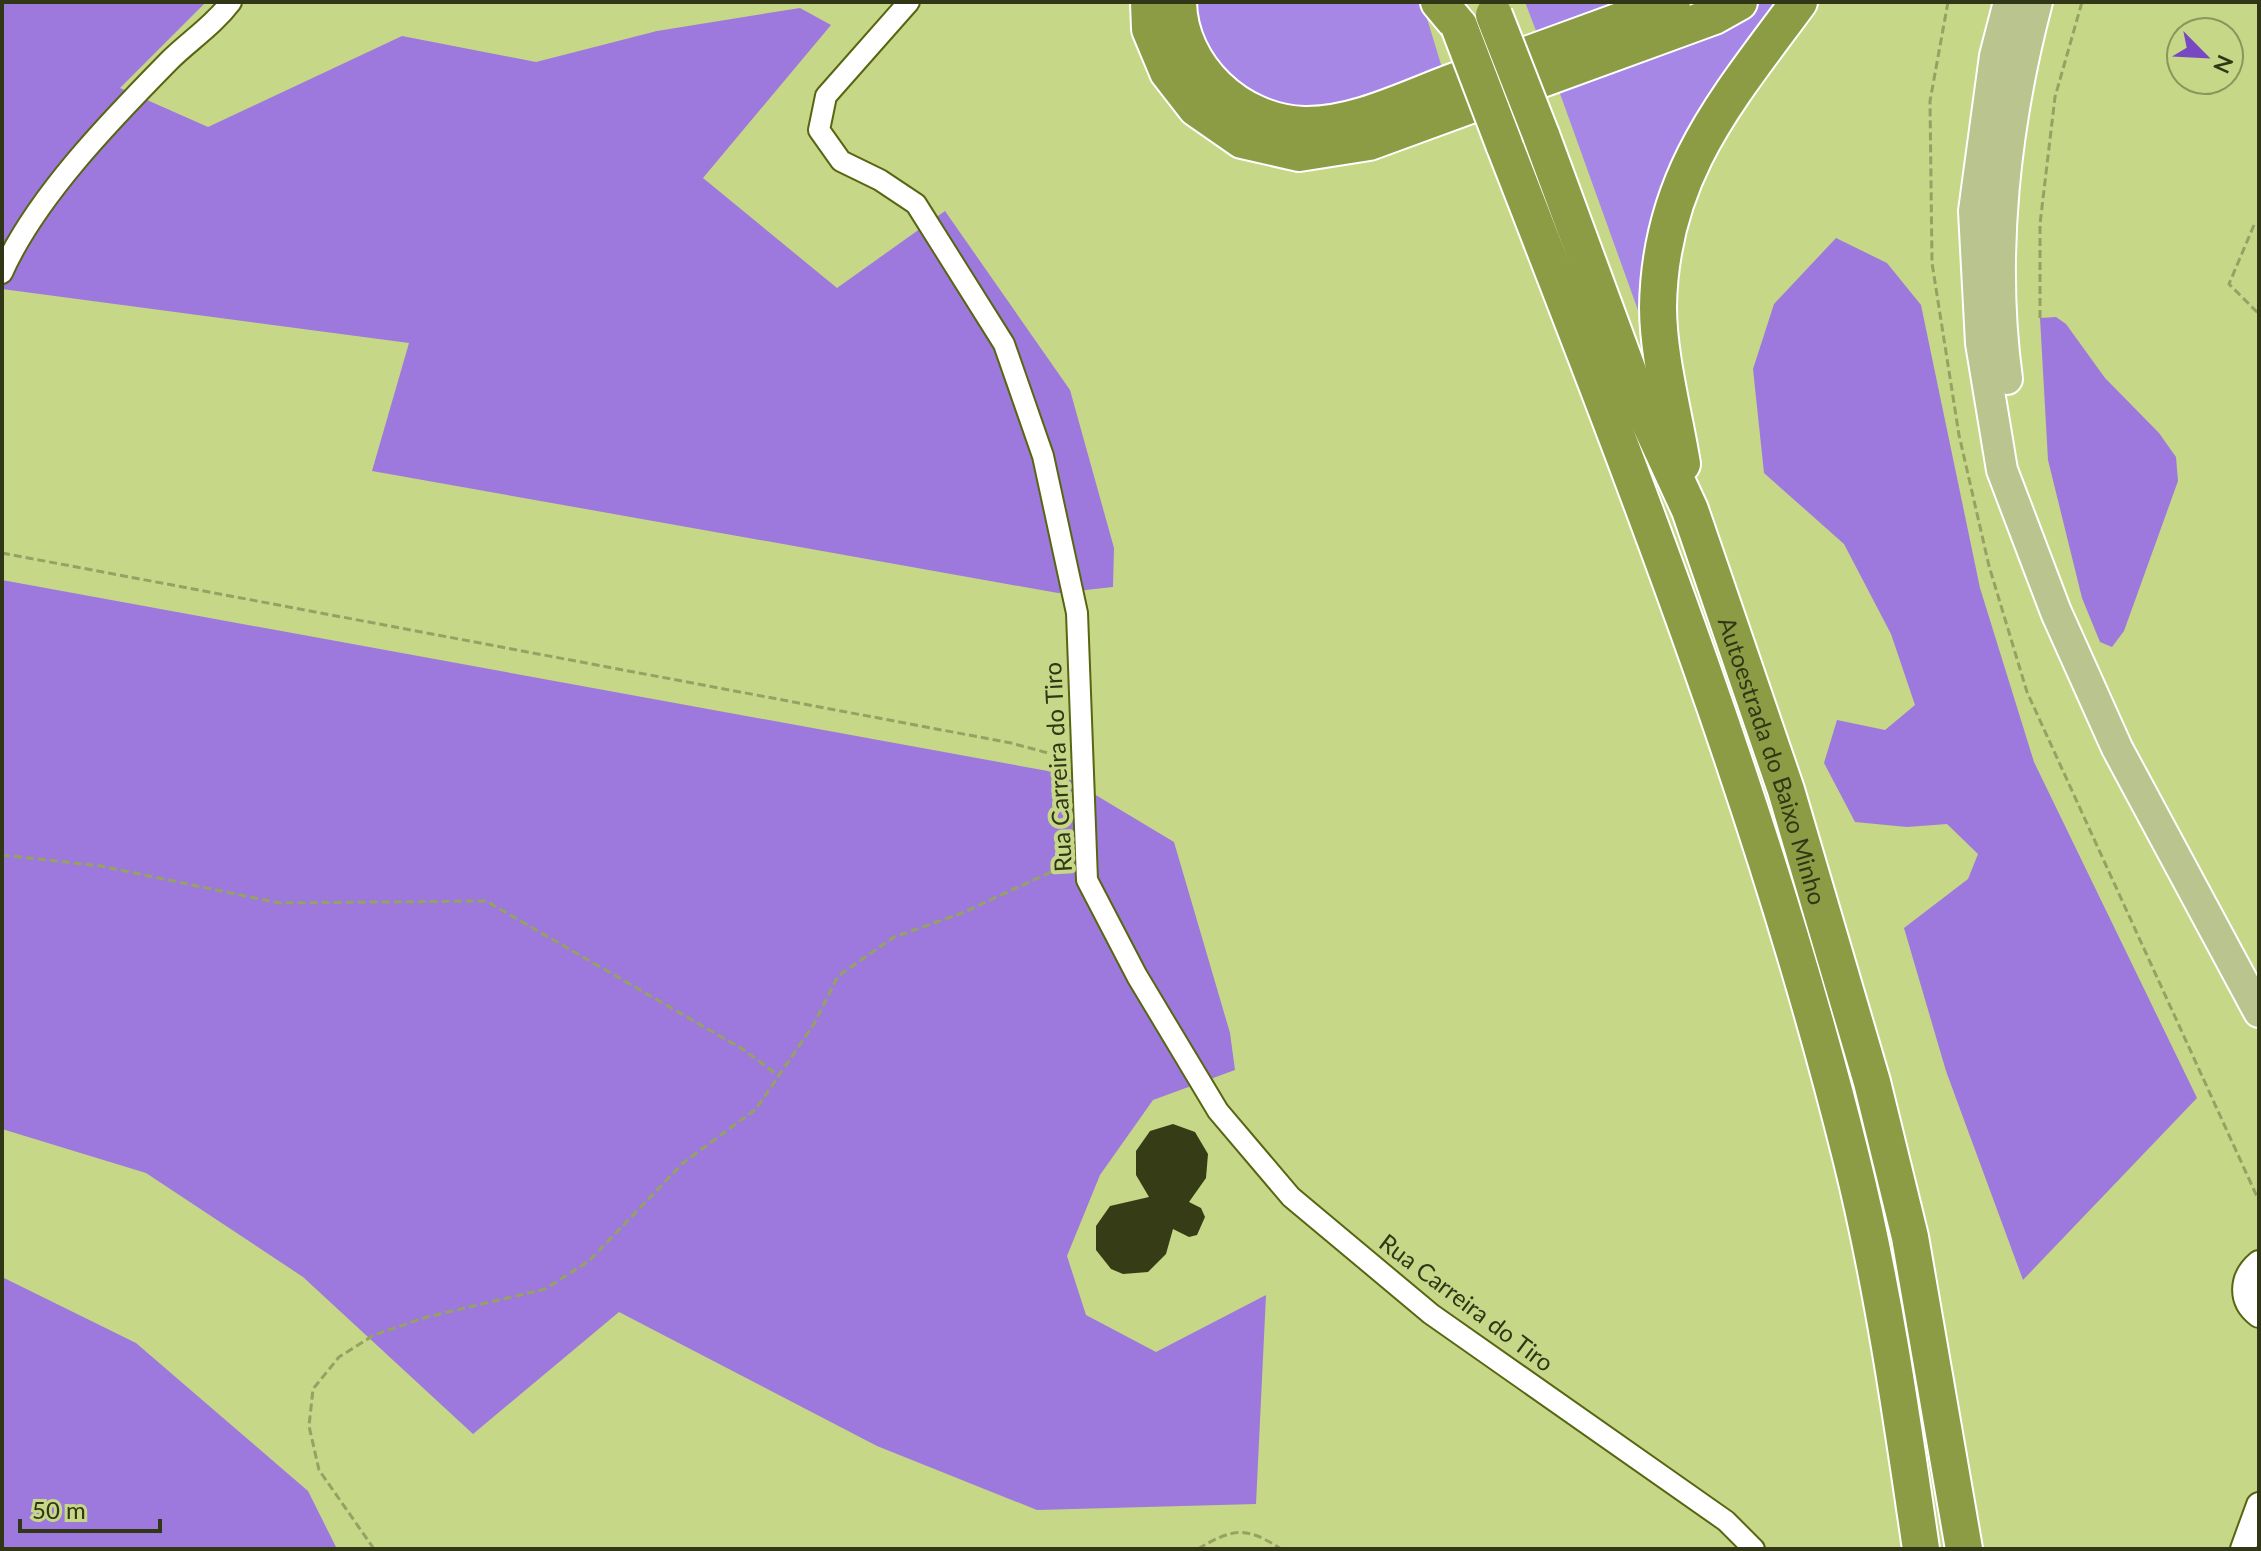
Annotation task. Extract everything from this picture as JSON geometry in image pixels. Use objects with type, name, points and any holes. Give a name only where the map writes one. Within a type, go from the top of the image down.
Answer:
[{"type":"highway","points":[[1149,2],[1150,29],[1168,72],[1196,108],[1242,140],[1299,153],[1369,142],[1714,16],[1739,2]]},
{"type":"highway","points":[[1178,2],[1178,20],[1191,57],[1214,86],[1252,113],[1304,125],[1362,115],[1672,2]]},
{"type":"highway","points":[[1690,510],[1658,308],[1666,231],[1688,165],[1716,114],[1799,2]]},
{"type":"highway","name":"Autoestrada do Baixo Minho","points":[[1492,8],[1636,393],[1690,510],[1778,762],[1872,1082],[1910,1237],[1964,1549]]},
{"type":"highway","name":"Autoestrada do Baixo Minho","points":[[1450,10],[1616,431],[1761,844],[1810,1002],[1852,1160],[1880,1295],[1921,1549]]},
{"type":"main road","points":[[2009,2],[1995,56],[1974,211],[1981,343],[2002,470],[2056,612],[2117,748],[2259,1012]]},
{"type":"main road","points":[[2037,2],[2020,65],[2001,216],[2003,344],[2020,467],[2056,612]]},
{"type":"street","points":[[2,273],[18,236],[46,198],[139,91],[185,45],[207,29],[231,2]]},
{"type":"street","name":"Rua Carreira do Tiro","points":[[909,2],[826,96],[819,130],[841,161],[880,180],[916,204],[1004,344],[1043,456],[1077,613],[1087,880],[1137,976],[1218,1111],[1291,1197],[1431,1314],[1726,1521],[1754,1549]]},
{"type":"street","points":[[2259,1263],[2249,1273],[2244,1293],[2252,1311],[2259,1315]]},
{"type":"street","points":[[2243,1549],[2259,1505]]},
{"type":"path","points":[[2040,318],[2040,224],[2055,97],[2082,2]]},
{"type":"path","points":[[2254,225],[2229,284],[2259,314]]},
{"type":"path","points":[[2,553],[996,740],[1081,762]]},
{"type":"path","points":[[2,855],[101,866],[279,903],[486,901],[744,1050],[779,1076]]},
{"type":"path","points":[[374,1549],[319,1470],[309,1426],[313,1389],[339,1357],[374,1335],[427,1317],[545,1289],[589,1261],[683,1163],[756,1109],[814,1024],[838,976],[894,937],[962,913],[1086,857]]},
{"type":"path","points":[[1198,1549],[1231,1532],[1257,1533],[1281,1549]]},
{"type":"shaded area","points":[[2,2],[206,2],[120,88],[208,127],[402,36],[536,62],[657,31],[800,8],[831,25],[703,178],[837,288],[945,211],[1070,390],[1114,548],[1113,587],[1058,593],[372,471],[409,343],[2,289]]},
{"type":"shaded area","points":[[1195,2],[1422,2],[1443,71],[1358,98],[1299,105],[1271,101],[1245,89],[1223,69],[1203,38]]},
{"type":"shaded area","points":[[1525,2],[1635,2],[1538,36]]},
{"type":"shaded area","points":[[1762,2],[1779,2],[1645,317],[1639,313],[1558,88],[1746,12]]},
{"type":"shaded area","points":[[1836,238],[1887,263],[1921,305],[1980,588],[2034,762],[2197,1098],[2023,1280],[1946,1071],[1904,928],[1968,879],[1978,854],[1947,824],[1907,827],[1855,822],[1824,763],[1837,720],[1885,730],[1915,705],[1891,634],[1844,544],[1764,473],[1753,369],[1774,304]]},
{"type":"shaded area","points":[[2056,317],[2066,324],[2105,378],[2159,433],[2176,457],[2178,481],[2124,631],[2112,647],[2100,642],[2082,598],[2048,460],[2040,318]]},
{"type":"shaded area","points":[[2,580],[1059,773],[1174,842],[1230,1033],[1235,1070],[1153,1100],[1100,1175],[1067,1256],[1086,1315],[1156,1352],[1266,1295],[1256,1504],[1037,1510],[877,1446],[619,1312],[473,1434],[303,1277],[146,1173],[2,1129]]},
{"type":"shaded area","points":[[2,1277],[136,1343],[308,1491],[337,1549],[2,1549]]},
{"type":"building","points":[[1173,1124],[1195,1132],[1208,1154],[1206,1178],[1189,1202],[1201,1208],[1205,1217],[1197,1235],[1189,1237],[1173,1229],[1166,1254],[1148,1272],[1123,1274],[1111,1269],[1096,1250],[1096,1226],[1110,1206],[1149,1197],[1136,1175],[1136,1151],[1150,1131]]}]
